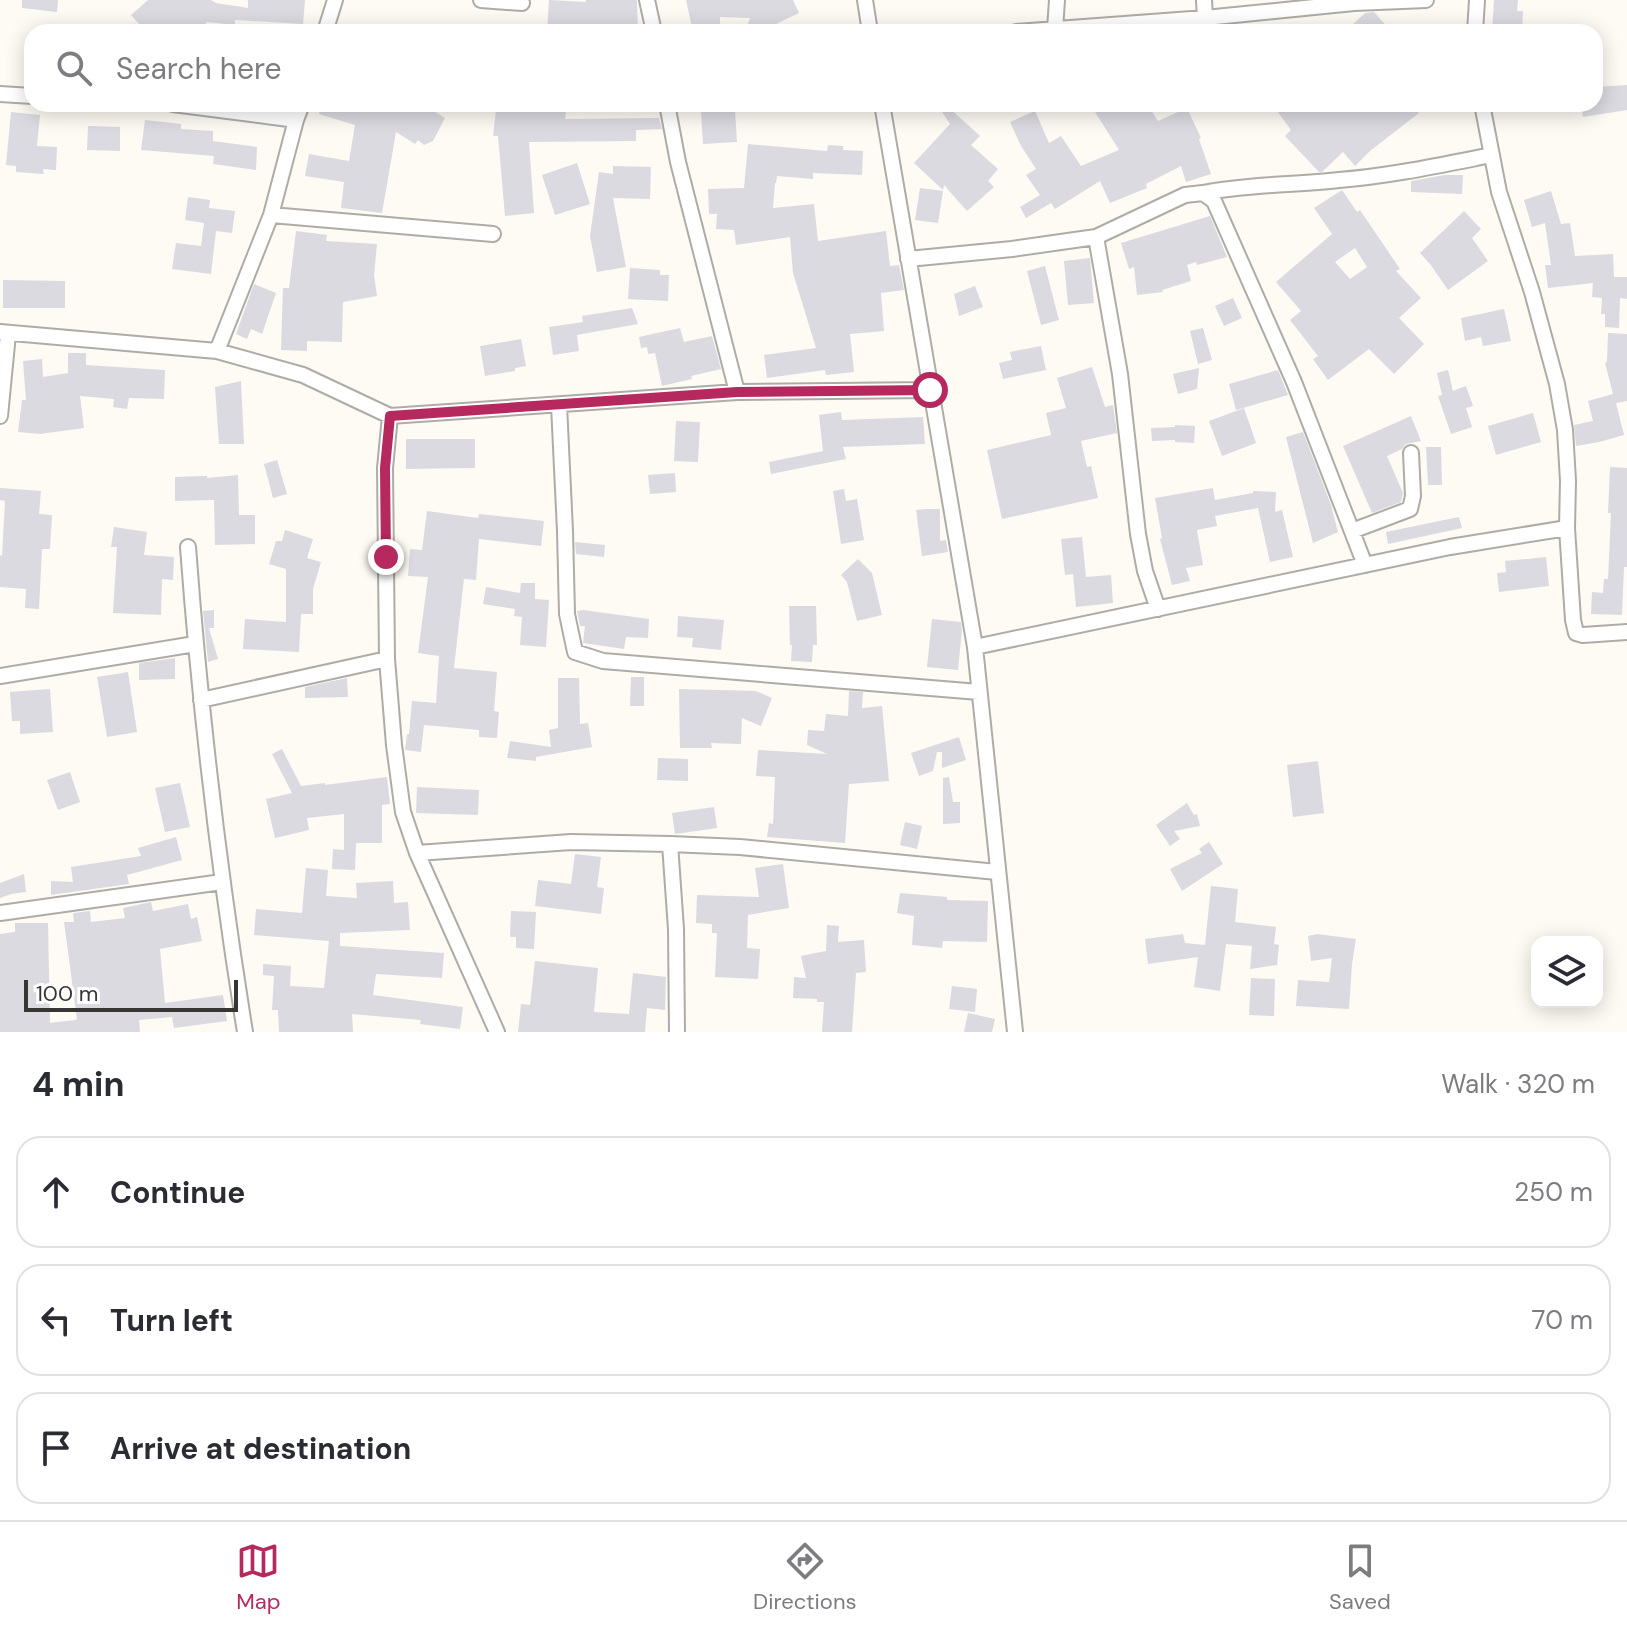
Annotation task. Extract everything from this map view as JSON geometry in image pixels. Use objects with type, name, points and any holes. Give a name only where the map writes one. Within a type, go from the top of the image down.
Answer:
[{"type":"street","points":[[328,24],[335,0]]},
{"type":"street","points":[[481,0],[522,3]]},
{"type":"street","points":[[647,0],[652,24]]},
{"type":"street","points":[[865,0],[869,24]]},
{"type":"street","points":[[1055,24],[1057,0]]},
{"type":"street","points":[[1204,0],[1205,18]]},
{"type":"street","points":[[1123,24],[1354,2],[1426,0]]},
{"type":"street","points":[[1476,24],[1477,0]]},
{"type":"street","points":[[0,94],[24,96]]},
{"type":"street","points":[[234,112],[296,120]]},
{"type":"street","points":[[217,351],[271,215],[299,112]]},
{"type":"street","points":[[669,112],[678,162],[737,392]]},
{"type":"street","points":[[883,112],[975,647],[1015,1032]]},
{"type":"street","points":[[1484,112],[1499,192],[1532,292],[1557,384],[1565,430],[1567,528],[1576,633],[1627,632]]},
{"type":"street","points":[[908,259],[1096,237],[1185,195],[1420,170],[1492,155]]},
{"type":"street","points":[[1203,193],[1214,201],[1221,215],[1294,382],[1365,565]]},
{"type":"street","points":[[271,215],[493,234]]},
{"type":"street","points":[[1096,237],[1120,374],[1140,546],[1158,609]]},
{"type":"street","points":[[0,416],[4,333],[217,351],[303,375],[390,416],[737,392],[930,390]]},
{"type":"street","points":[[559,405],[567,614],[575,652],[603,661],[979,692]]},
{"type":"street","points":[[390,416],[385,468],[387,659],[403,812],[417,853],[497,1032]]},
{"type":"street","points":[[1352,531],[1410,509],[1413,496],[1411,453]]},
{"type":"street","points":[[975,647],[1450,547],[1567,528]]},
{"type":"street","points":[[188,547],[195,644],[222,882],[245,1032]]},
{"type":"street","points":[[0,676],[195,644]]},
{"type":"street","points":[[201,700],[387,659]]},
{"type":"street","points":[[417,853],[571,842],[670,844],[740,847],[997,872]]},
{"type":"street","points":[[670,844],[676,929],[677,1032]]},
{"type":"street","points":[[0,913],[222,882]]},
{"type":"building","points":[[22,0],[58,0],[57,12],[22,8]]},
{"type":"building","points":[[148,0],[211,0],[248,8],[248,0],[305,0],[303,24],[235,20],[235,24],[139,24],[131,15]]},
{"type":"building","points":[[549,0],[637,0],[638,24],[548,24]]},
{"type":"building","points":[[686,0],[793,0],[799,13],[778,24],[748,24],[750,18],[720,17],[720,24],[691,24]]},
{"type":"building","points":[[1494,0],[1518,0],[1517,11],[1523,11],[1522,24],[1492,24]]},
{"type":"building","points":[[1374,12],[1385,24],[1353,24],[1365,13]]},
{"type":"building","points":[[1627,85],[1627,110],[1583,117],[1582,112],[1603,112],[1603,86]]},
{"type":"building","points":[[11,112],[40,115],[37,146],[57,147],[56,170],[43,169],[44,174],[16,172],[16,166],[6,165]]},
{"type":"building","points":[[436,112],[445,118],[433,141],[424,145],[418,140],[415,144],[396,132],[382,213],[341,208],[344,182],[305,176],[309,154],[349,161],[355,125],[319,114]]},
{"type":"building","points":[[496,112],[566,112],[565,119],[659,118],[662,129],[636,130],[636,141],[529,142],[534,213],[505,216],[498,136],[493,136]]},
{"type":"building","points":[[701,112],[735,112],[737,142],[703,144]]},
{"type":"building","points":[[942,112],[954,112],[980,136],[971,145],[998,169],[988,181],[994,187],[967,211],[944,185],[943,190],[914,163],[950,124]]},
{"type":"building","points":[[1035,112],[1049,143],[1061,136],[1081,166],[1119,150],[1095,112],[1152,112],[1158,121],[1178,112],[1189,112],[1201,138],[1211,174],[1186,182],[1181,166],[1146,184],[1147,188],[1110,203],[1100,181],[1055,209],[1051,203],[1026,218],[1020,207],[1040,195],[1026,175],[1036,169],[1010,122]]},
{"type":"building","points":[[1278,112],[1419,113],[1355,166],[1343,152],[1322,172],[1285,136],[1291,130]]},
{"type":"building","points":[[145,120],[181,124],[181,129],[213,131],[213,141],[257,147],[256,170],[213,164],[214,156],[141,150]]},
{"type":"building","points":[[88,126],[120,127],[120,151],[87,150]]},
{"type":"building","points":[[748,144],[827,151],[828,145],[863,151],[862,175],[813,173],[813,179],[777,176],[773,208],[814,204],[818,241],[886,231],[890,266],[899,265],[904,290],[881,293],[884,331],[850,334],[854,372],[826,375],[825,370],[767,378],[764,355],[816,348],[793,273],[790,237],[736,245],[734,230],[716,229],[717,214],[709,214],[708,189],[744,188]]},
{"type":"building","points":[[577,163],[590,204],[555,215],[542,175]]},
{"type":"building","points":[[613,166],[651,167],[650,199],[613,198],[626,267],[597,272],[590,236],[599,172],[613,174]]},
{"type":"building","points":[[1463,175],[1462,194],[1411,192],[1411,181]]},
{"type":"building","points":[[920,188],[943,191],[938,223],[915,220]]},
{"type":"building","points":[[1342,190],[1357,212],[1360,210],[1400,269],[1396,271],[1421,298],[1399,318],[1424,344],[1394,374],[1369,349],[1328,380],[1313,359],[1318,356],[1290,320],[1301,311],[1276,282],[1332,234],[1314,208]],"holes":[[[1355,248],[1367,267],[1350,279],[1335,262]]]},
{"type":"building","points":[[1551,191],[1561,224],[1570,223],[1575,256],[1613,254],[1614,277],[1627,277],[1627,299],[1620,298],[1619,328],[1605,327],[1605,314],[1601,314],[1602,298],[1592,297],[1593,283],[1548,288],[1545,265],[1551,265],[1545,223],[1532,227],[1524,200]]},
{"type":"building","points":[[188,197],[210,200],[209,208],[235,211],[232,233],[216,231],[211,274],[172,269],[176,243],[201,246],[204,223],[185,220]]},
{"type":"building","points":[[1464,211],[1481,229],[1472,238],[1488,261],[1448,290],[1420,253]]},
{"type":"building","points":[[1210,216],[1227,257],[1187,265],[1191,281],[1163,292],[1137,295],[1134,267],[1129,269],[1121,243]]},
{"type":"building","points":[[296,231],[327,235],[326,241],[377,244],[374,275],[377,296],[343,302],[342,342],[307,341],[307,351],[281,350],[283,288],[289,288]]},
{"type":"building","points":[[1090,258],[1094,303],[1068,305],[1064,261]]},
{"type":"building","points":[[1045,266],[1059,320],[1041,325],[1027,271]]},
{"type":"building","points":[[630,268],[660,270],[660,275],[669,275],[668,301],[628,299]]},
{"type":"building","points":[[3,280],[65,281],[65,308],[3,308]]},
{"type":"building","points":[[254,284],[276,293],[262,334],[251,329],[247,339],[236,334]]},
{"type":"building","points":[[975,286],[983,307],[959,316],[954,294]]},
{"type":"building","points":[[1233,298],[1242,318],[1224,326],[1215,306]]},
{"type":"building","points":[[632,308],[638,324],[577,335],[579,351],[553,355],[549,327],[583,322],[582,316]]},
{"type":"building","points":[[1504,309],[1511,341],[1483,346],[1481,337],[1465,341],[1461,318]]},
{"type":"building","points":[[680,328],[684,342],[712,336],[721,369],[662,386],[655,353],[648,354],[647,347],[641,348],[639,337]]},
{"type":"building","points":[[1203,328],[1212,360],[1198,364],[1190,331]]},
{"type":"building","points":[[1608,333],[1627,334],[1627,401],[1616,403],[1624,435],[1576,446],[1574,425],[1593,421],[1588,401],[1613,394],[1605,363]]},
{"type":"building","points":[[521,339],[526,366],[485,376],[480,346]]},
{"type":"building","points":[[1041,346],[1046,370],[1003,379],[999,363],[1012,360],[1010,352]]},
{"type":"building","points":[[68,353],[86,353],[86,365],[165,370],[164,399],[129,398],[127,409],[113,407],[114,399],[80,396],[84,428],[40,434],[18,432],[22,400],[26,400],[23,361],[42,359],[43,377],[68,373]]},
{"type":"building","points":[[1092,367],[1105,407],[1113,405],[1117,433],[1081,441],[1087,467],[1091,466],[1098,498],[1002,519],[987,450],[1051,435],[1046,413],[1066,408],[1057,378]]},
{"type":"building","points":[[1199,368],[1197,389],[1178,394],[1173,374]]},
{"type":"building","points":[[1278,370],[1288,395],[1236,410],[1229,384]]},
{"type":"building","points":[[1448,370],[1453,391],[1466,386],[1473,406],[1466,408],[1472,427],[1451,434],[1438,396],[1442,395],[1437,373]]},
{"type":"building","points":[[241,381],[244,444],[219,444],[215,387]]},
{"type":"building","points":[[1244,408],[1256,443],[1222,456],[1209,421]]},
{"type":"building","points":[[841,412],[842,420],[923,417],[925,444],[843,447],[846,459],[771,474],[769,462],[823,451],[819,415]]},
{"type":"building","points":[[1533,413],[1541,442],[1496,455],[1488,426]]},
{"type":"building","points":[[1411,416],[1421,441],[1406,444],[1387,456],[1403,493],[1401,502],[1372,513],[1343,446]]},
{"type":"building","points":[[676,421],[700,422],[698,462],[674,461]]},
{"type":"building","points":[[1195,426],[1194,443],[1152,441],[1151,428]]},
{"type":"building","points":[[1303,432],[1338,532],[1313,543],[1286,437]]},
{"type":"building","points":[[406,439],[475,439],[475,468],[406,469]]},
{"type":"building","points":[[1426,447],[1441,447],[1442,485],[1428,485]]},
{"type":"building","points":[[277,460],[287,494],[273,498],[264,464]]},
{"type":"building","points":[[1610,467],[1627,468],[1627,567],[1624,567],[1622,615],[1591,614],[1592,592],[1603,593],[1604,579],[1608,579]]},
{"type":"building","points":[[675,473],[676,492],[650,494],[648,475]]},
{"type":"building","points":[[238,475],[239,515],[255,515],[255,544],[215,545],[214,500],[175,501],[175,477]]},
{"type":"building","points":[[0,488],[41,491],[39,514],[52,515],[50,549],[42,549],[39,609],[25,608],[26,589],[0,587],[5,501],[0,500]]},
{"type":"building","points":[[1213,488],[1215,500],[1253,491],[1276,492],[1275,512],[1282,510],[1293,557],[1270,562],[1258,508],[1215,516],[1217,526],[1197,530],[1203,565],[1186,568],[1190,581],[1172,585],[1160,539],[1155,498]]},
{"type":"building","points":[[844,489],[846,501],[857,499],[864,540],[841,544],[833,491]]},
{"type":"building","points":[[940,509],[940,541],[946,540],[948,552],[922,556],[916,510]]},
{"type":"building","points":[[427,511],[478,518],[479,514],[544,521],[541,546],[479,539],[476,580],[464,579],[454,668],[497,672],[494,711],[499,712],[497,738],[479,737],[479,730],[424,725],[421,752],[405,750],[412,701],[436,703],[439,656],[418,653],[428,577],[408,576],[410,549],[422,550]]},
{"type":"building","points":[[1459,517],[1462,528],[1388,544],[1386,532]]},
{"type":"building","points":[[114,527],[147,532],[144,555],[174,557],[173,580],[162,579],[161,615],[113,613],[117,547],[111,547]]},
{"type":"building","points":[[285,530],[313,539],[307,558],[321,562],[313,589],[313,614],[301,614],[299,652],[243,649],[245,619],[286,622],[286,569],[269,564],[276,541],[282,541]]},
{"type":"building","points":[[1082,537],[1086,577],[1111,575],[1113,603],[1076,607],[1073,574],[1065,575],[1061,539]]},
{"type":"building","points":[[575,542],[605,545],[604,557],[576,554]]},
{"type":"building","points":[[1546,557],[1549,586],[1499,592],[1497,573],[1506,572],[1505,561]]},
{"type":"building","points":[[858,559],[872,573],[882,615],[857,621],[847,582],[841,575]]},
{"type":"building","points":[[521,583],[535,583],[535,599],[549,600],[546,647],[520,645],[522,617],[514,616],[515,609],[483,604],[486,587],[520,593]]},
{"type":"building","points":[[789,606],[816,606],[817,645],[813,645],[812,662],[791,661]]},
{"type":"building","points":[[214,610],[214,628],[209,628],[218,659],[208,662],[203,611]]},
{"type":"building","points":[[577,611],[649,619],[648,638],[626,637],[624,649],[583,643],[585,626],[580,626]]},
{"type":"building","points":[[678,616],[724,620],[721,650],[692,647],[693,638],[677,637]]},
{"type":"building","points":[[932,619],[961,622],[958,670],[927,667]]},
{"type":"building","points":[[175,658],[175,679],[139,680],[139,663]]},
{"type":"building","points":[[128,672],[137,732],[107,737],[97,677]]},
{"type":"building","points":[[631,677],[644,677],[644,706],[630,706]]},
{"type":"building","points":[[347,678],[348,697],[305,698],[305,687]]},
{"type":"building","points":[[558,678],[579,678],[580,724],[588,723],[592,747],[536,757],[536,761],[507,758],[510,741],[551,747],[549,730],[558,728]]},
{"type":"building","points":[[50,689],[53,732],[20,734],[20,721],[12,721],[10,692]]},
{"type":"building","points":[[679,689],[756,691],[772,698],[761,726],[742,718],[741,744],[711,743],[712,748],[680,748]]},
{"type":"building","points":[[849,691],[863,692],[862,708],[882,706],[889,781],[849,784],[845,843],[767,837],[769,823],[773,824],[775,777],[756,776],[758,750],[827,754],[807,745],[808,730],[824,731],[826,714],[848,716]]},
{"type":"building","points":[[959,737],[966,760],[942,768],[942,752],[937,752],[933,771],[919,776],[911,753]]},
{"type":"building","points":[[282,749],[301,786],[387,777],[390,804],[382,805],[382,843],[356,843],[355,870],[332,869],[333,849],[344,850],[344,814],[307,818],[309,830],[275,838],[266,799],[292,793],[272,754]]},
{"type":"building","points":[[658,758],[688,759],[688,781],[657,780]]},
{"type":"building","points":[[1318,761],[1324,813],[1293,817],[1287,765]]},
{"type":"building","points":[[70,772],[80,802],[58,810],[47,780]]},
{"type":"building","points":[[949,777],[953,802],[960,802],[960,823],[943,824],[943,778]]},
{"type":"building","points":[[180,783],[190,827],[165,832],[155,788]]},
{"type":"building","points":[[417,787],[479,790],[478,815],[416,813]]},
{"type":"building","points":[[1187,803],[1194,815],[1197,814],[1200,826],[1174,831],[1180,839],[1170,846],[1156,825]]},
{"type":"building","points":[[714,807],[717,828],[675,834],[672,813]]},
{"type":"building","points":[[905,822],[922,826],[917,849],[900,845]]},
{"type":"building","points":[[176,837],[182,860],[127,875],[129,884],[51,895],[51,881],[73,882],[71,867],[141,856],[138,848]]},
{"type":"building","points":[[1209,842],[1223,864],[1182,891],[1170,869],[1202,853],[1199,849]]},
{"type":"building","points":[[575,854],[601,857],[597,887],[604,888],[601,914],[535,906],[538,880],[571,884]]},
{"type":"building","points":[[783,864],[789,908],[748,915],[747,948],[760,949],[758,979],[715,977],[717,933],[712,933],[712,924],[696,923],[697,895],[759,897],[755,868]]},
{"type":"building","points":[[306,868],[328,870],[326,896],[357,898],[356,883],[393,881],[394,903],[408,902],[410,930],[340,933],[340,946],[444,953],[442,978],[376,974],[373,995],[463,1007],[460,1029],[420,1024],[421,1020],[352,1014],[353,1032],[279,1032],[278,1010],[272,1010],[274,976],[263,975],[263,964],[291,966],[290,986],[324,988],[329,941],[254,935],[256,909],[302,913]]},
{"type":"building","points":[[24,874],[26,892],[0,898],[0,883]]},
{"type":"building","points":[[1211,886],[1238,889],[1235,922],[1276,927],[1274,944],[1279,945],[1277,965],[1250,969],[1252,946],[1226,944],[1220,991],[1194,987],[1198,957],[1148,964],[1145,939],[1183,934],[1185,943],[1205,945]]},
{"type":"building","points":[[900,893],[947,897],[947,900],[988,901],[987,942],[943,941],[942,948],[912,945],[914,916],[897,913]]},
{"type":"building","points":[[151,902],[153,911],[188,904],[191,919],[197,917],[202,941],[160,949],[165,1003],[223,995],[227,1021],[174,1028],[172,1017],[139,1020],[140,1032],[0,1032],[0,934],[15,932],[15,923],[48,923],[50,1023],[75,1020],[64,922],[74,922],[73,913],[90,911],[91,922],[125,918],[123,908]]},
{"type":"building","points":[[511,911],[536,912],[534,949],[516,948],[516,937],[510,937]]},
{"type":"building","points":[[827,925],[839,926],[838,942],[864,940],[866,972],[856,973],[852,1032],[822,1032],[824,1002],[793,998],[794,977],[806,978],[801,956],[826,951]]},
{"type":"building","points":[[1317,934],[1356,939],[1349,1009],[1296,1006],[1298,980],[1329,982],[1332,958],[1311,961],[1308,936]]},
{"type":"building","points":[[535,961],[598,968],[594,1012],[629,1014],[633,973],[666,977],[665,1010],[647,1008],[645,1032],[518,1032],[521,1004],[530,1005]]},
{"type":"building","points":[[1251,978],[1275,979],[1274,1016],[1249,1015]]},
{"type":"building","points":[[952,986],[977,989],[975,1012],[949,1009]]},
{"type":"building","points":[[968,1013],[995,1019],[992,1032],[964,1032]]},
{"type":"route","points":[[386,557],[385,468],[390,416],[737,392],[930,390]]}]
